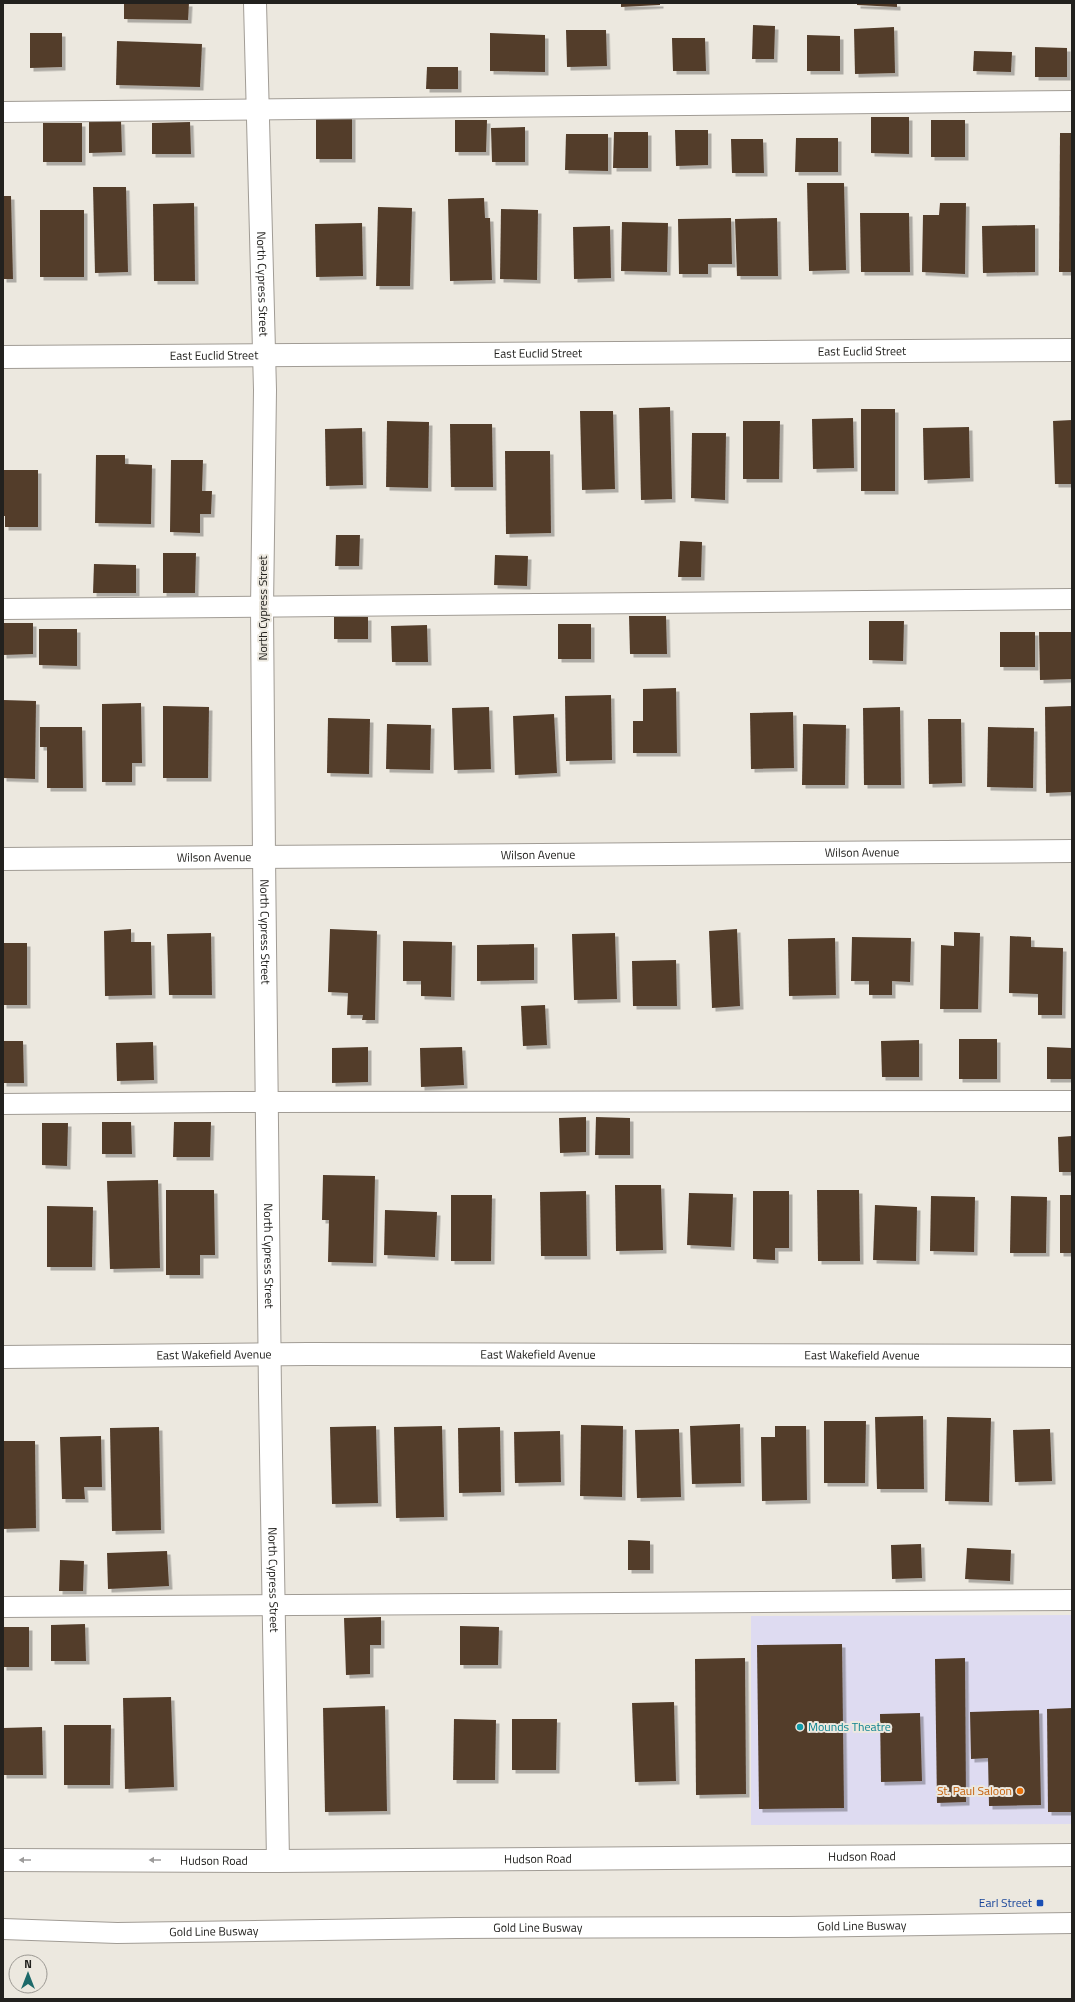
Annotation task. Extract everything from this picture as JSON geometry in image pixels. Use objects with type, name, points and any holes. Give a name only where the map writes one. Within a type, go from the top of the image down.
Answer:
[{"type":"street","name":"North Cypress Street","points":[[255,3],[264,356],[262,608],[264,856],[268,1102],[269,1354],[278,1861]]},
{"type":"street","name":"East Euclid Street","points":[[3,357],[1072,350]]},
{"type":"street","name":"Wilson Avenue","points":[[3,859],[1072,851]]},
{"type":"street","name":"East Wakefield Avenue","points":[[3,1356],[269,1354],[1072,1356]]},
{"type":"street","name":"Hudson Road","points":[[3,1860],[278,1861],[1072,1855]]},
{"type":"lane","points":[[3,112],[257,108],[1072,101]]},
{"type":"lane","points":[[3,609],[262,608],[1072,599]]},
{"type":"lane","points":[[3,1104],[268,1102],[1072,1101]]},
{"type":"lane","points":[[3,1608],[1072,1600]]},
{"type":"lane","name":"Gold Line Busway","points":[[3,1929],[117,1933],[456,1928],[781,1927],[1072,1923]]},
{"type":"shaded area","points":[[1072,1615],[1072,1824],[751,1825],[751,1616]]},
{"type":"building","points":[[124,3],[189,3],[188,20],[124,19]]},
{"type":"building","points":[[621,3],[660,3],[660,5],[621,7]]},
{"type":"building","points":[[857,3],[897,3],[897,7],[857,5]]},
{"type":"building","points":[[753,25],[775,26],[774,59],[752,59]]},
{"type":"building","points":[[894,27],[895,73],[855,74],[854,29]]},
{"type":"building","points":[[566,30],[606,30],[607,66],[567,67]]},
{"type":"building","points":[[30,33],[62,33],[62,67],[30,68]]},
{"type":"building","points":[[490,33],[545,35],[545,72],[490,71]]},
{"type":"building","points":[[807,35],[840,36],[840,71],[807,71]]},
{"type":"building","points":[[672,38],[705,38],[706,71],[673,71]]},
{"type":"building","points":[[117,41],[202,44],[200,87],[116,85]]},
{"type":"building","points":[[1035,47],[1067,48],[1067,77],[1035,77]]},
{"type":"building","points":[[974,51],[1012,52],[1011,72],[973,71]]},
{"type":"building","points":[[427,67],[458,67],[458,89],[426,89]]},
{"type":"building","points":[[316,116],[352,116],[352,159],[316,159]]},
{"type":"building","points":[[871,117],[909,117],[909,154],[871,153]]},
{"type":"building","points":[[455,120],[487,120],[486,152],[455,152]]},
{"type":"building","points":[[931,120],[965,120],[965,157],[931,157]]},
{"type":"building","points":[[89,121],[121,121],[122,152],[89,153]]},
{"type":"building","points":[[190,122],[191,154],[152,154],[152,123]]},
{"type":"building","points":[[43,123],[82,123],[82,162],[43,162]]},
{"type":"building","points":[[525,127],[525,162],[492,162],[491,128]]},
{"type":"building","points":[[675,130],[708,130],[708,165],[676,166]]},
{"type":"building","points":[[614,132],[648,132],[648,168],[613,168]]},
{"type":"building","points":[[1060,133],[1072,133],[1072,272],[1059,272]]},
{"type":"building","points":[[566,134],[608,134],[608,171],[565,170]]},
{"type":"building","points":[[796,138],[838,138],[838,172],[795,172]]},
{"type":"building","points":[[731,139],[763,139],[764,173],[732,173]]},
{"type":"building","points":[[807,183],[844,183],[846,270],[809,271]]},
{"type":"building","points":[[93,187],[126,187],[128,272],[95,273]]},
{"type":"building","points":[[3,196],[11,196],[13,279],[3,279]]},
{"type":"building","points":[[484,198],[485,218],[490,218],[492,280],[450,281],[448,199]]},
{"type":"building","points":[[194,203],[195,281],[154,281],[153,204]]},
{"type":"building","points":[[940,203],[966,203],[965,274],[922,272],[923,215],[939,215]]},
{"type":"building","points":[[378,207],[412,208],[410,286],[376,286]]},
{"type":"building","points":[[501,209],[538,210],[537,280],[500,279]]},
{"type":"building","points":[[40,210],[84,210],[84,277],[40,277]]},
{"type":"building","points":[[860,213],[909,213],[910,272],[861,272]]},
{"type":"building","points":[[731,218],[732,264],[708,264],[708,274],[679,274],[678,219]]},
{"type":"building","points":[[777,218],[778,276],[737,276],[735,219]]},
{"type":"building","points":[[622,222],[668,223],[667,272],[621,271]]},
{"type":"building","points":[[362,223],[363,276],[316,277],[315,224]]},
{"type":"building","points":[[1035,225],[1035,272],[983,273],[982,226]]},
{"type":"building","points":[[610,226],[611,278],[574,279],[573,227]]},
{"type":"building","points":[[670,407],[672,499],[641,500],[639,408]]},
{"type":"building","points":[[861,409],[895,409],[895,491],[861,491]]},
{"type":"building","points":[[580,411],[613,411],[615,489],[582,490]]},
{"type":"building","points":[[853,418],[854,468],[813,469],[812,419]]},
{"type":"building","points":[[1072,420],[1072,484],[1055,484],[1053,421]]},
{"type":"building","points":[[387,421],[429,422],[428,488],[386,487]]},
{"type":"building","points":[[743,421],[780,421],[779,479],[743,479]]},
{"type":"building","points":[[450,424],[492,424],[493,487],[451,487]]},
{"type":"building","points":[[969,427],[970,478],[924,480],[923,428]]},
{"type":"building","points":[[362,428],[363,485],[326,486],[325,429]]},
{"type":"building","points":[[692,433],[726,433],[725,500],[691,498]]},
{"type":"building","points":[[505,451],[550,451],[551,533],[506,534]]},
{"type":"building","points":[[96,455],[125,455],[125,464],[152,465],[151,524],[95,523]]},
{"type":"building","points":[[171,460],[203,460],[202,491],[212,491],[211,514],[200,514],[200,533],[170,532]]},
{"type":"building","points":[[3,470],[38,470],[38,527],[5,527],[5,516],[3,516]]},
{"type":"building","points":[[336,535],[360,535],[359,566],[335,566]]},
{"type":"building","points":[[680,541],[702,542],[701,577],[678,577]]},
{"type":"building","points":[[163,553],[196,553],[195,593],[163,593]]},
{"type":"building","points":[[495,555],[528,556],[527,586],[494,585]]},
{"type":"building","points":[[94,564],[136,565],[136,593],[93,593]]},
{"type":"building","points":[[629,616],[666,616],[667,654],[630,654]]},
{"type":"building","points":[[334,617],[368,617],[368,639],[334,639]]},
{"type":"building","points":[[869,621],[904,621],[903,661],[869,660]]},
{"type":"building","points":[[3,623],[33,623],[33,654],[3,655]]},
{"type":"building","points":[[558,624],[591,624],[591,659],[558,659]]},
{"type":"building","points":[[427,625],[428,662],[392,662],[391,626]]},
{"type":"building","points":[[39,629],[77,629],[77,666],[39,665]]},
{"type":"building","points":[[1000,632],[1035,632],[1035,667],[1000,667]]},
{"type":"building","points":[[1039,632],[1072,632],[1072,679],[1040,680]]},
{"type":"building","points":[[676,688],[677,753],[633,753],[633,721],[643,721],[643,689]]},
{"type":"building","points":[[611,695],[612,760],[566,761],[565,696]]},
{"type":"building","points":[[3,700],[36,701],[35,779],[3,778]]},
{"type":"building","points":[[141,703],[142,763],[132,763],[132,782],[102,782],[102,704]]},
{"type":"building","points":[[163,706],[209,707],[208,778],[163,778]]},
{"type":"building","points":[[1072,706],[1072,792],[1046,793],[1045,707]]},
{"type":"building","points":[[489,707],[491,769],[454,770],[452,708]]},
{"type":"building","points":[[900,707],[901,785],[864,785],[863,708]]},
{"type":"building","points":[[793,712],[794,768],[751,769],[750,713]]},
{"type":"building","points":[[554,714],[557,773],[515,775],[513,716]]},
{"type":"building","points":[[328,718],[370,719],[369,774],[327,773]]},
{"type":"building","points":[[928,719],[961,719],[962,783],[929,784]]},
{"type":"building","points":[[387,724],[431,725],[430,770],[386,769]]},
{"type":"building","points":[[803,724],[846,725],[845,785],[802,785]]},
{"type":"building","points":[[40,727],[82,727],[83,788],[47,788],[47,747],[40,747]]},
{"type":"building","points":[[988,727],[1034,728],[1033,788],[987,787]]},
{"type":"building","points":[[131,929],[131,942],[151,942],[152,995],[105,996],[104,931]]},
{"type":"building","points":[[330,929],[377,931],[375,1020],[362,1020],[363,1015],[347,1015],[348,993],[328,992]]},
{"type":"building","points":[[737,929],[740,1006],[712,1008],[709,931]]},
{"type":"building","points":[[954,932],[980,933],[978,1009],[940,1009],[941,945],[954,946]]},
{"type":"building","points":[[211,933],[212,995],[169,995],[167,934]]},
{"type":"building","points":[[615,933],[617,999],[574,1000],[572,934]]},
{"type":"building","points":[[1010,936],[1031,937],[1031,947],[1063,948],[1062,1015],[1038,1015],[1038,994],[1009,993]]},
{"type":"building","points":[[852,937],[911,938],[910,982],[892,981],[892,995],[869,995],[869,981],[851,981]]},
{"type":"building","points":[[835,938],[836,995],[789,996],[788,939]]},
{"type":"building","points":[[403,941],[452,942],[451,997],[421,996],[421,981],[403,981]]},
{"type":"building","points":[[3,943],[27,943],[27,1005],[3,1005]]},
{"type":"building","points":[[534,944],[534,980],[477,981],[477,945]]},
{"type":"building","points":[[676,960],[677,1006],[633,1006],[632,961]]},
{"type":"building","points":[[545,1005],[547,1045],[523,1046],[521,1006]]},
{"type":"building","points":[[959,1039],[997,1039],[997,1079],[959,1079]]},
{"type":"building","points":[[919,1040],[919,1077],[882,1077],[881,1041]]},
{"type":"building","points":[[3,1041],[23,1041],[24,1083],[3,1083]]},
{"type":"building","points":[[153,1042],[154,1080],[117,1081],[116,1043]]},
{"type":"building","points":[[368,1047],[368,1082],[332,1083],[332,1048]]},
{"type":"building","points":[[462,1047],[464,1085],[421,1087],[420,1048]]},
{"type":"building","points":[[1047,1047],[1072,1048],[1072,1079],[1047,1079]]},
{"type":"building","points":[[586,1117],[586,1152],[560,1153],[559,1118]]},
{"type":"building","points":[[596,1117],[630,1118],[630,1155],[595,1155]]},
{"type":"building","points":[[102,1122],[131,1122],[132,1154],[102,1154]]},
{"type":"building","points":[[174,1122],[211,1122],[210,1157],[173,1157]]},
{"type":"building","points":[[42,1123],[68,1123],[67,1166],[42,1165]]},
{"type":"building","points":[[1072,1136],[1072,1172],[1059,1172],[1058,1137]]},
{"type":"building","points":[[323,1175],[375,1176],[373,1263],[328,1262],[329,1220],[322,1220]]},
{"type":"building","points":[[158,1180],[160,1268],[110,1269],[107,1181]]},
{"type":"building","points":[[615,1185],[661,1185],[663,1250],[616,1251]]},
{"type":"building","points":[[166,1190],[214,1190],[215,1255],[200,1255],[200,1275],[166,1275]]},
{"type":"building","points":[[817,1190],[859,1190],[860,1261],[818,1261]]},
{"type":"building","points":[[586,1191],[587,1256],[541,1256],[540,1192]]},
{"type":"building","points":[[753,1191],[789,1191],[789,1248],[775,1248],[775,1260],[753,1259]]},
{"type":"building","points":[[689,1193],[733,1194],[731,1247],[687,1245]]},
{"type":"building","points":[[451,1195],[492,1195],[491,1261],[451,1261]]},
{"type":"building","points":[[1060,1195],[1072,1195],[1072,1253],[1060,1253]]},
{"type":"building","points":[[931,1196],[975,1197],[974,1252],[930,1251]]},
{"type":"building","points":[[1011,1196],[1047,1197],[1046,1253],[1010,1253]]},
{"type":"building","points":[[875,1205],[917,1207],[916,1261],[873,1260]]},
{"type":"building","points":[[47,1206],[93,1207],[92,1267],[47,1267]]},
{"type":"building","points":[[385,1210],[437,1212],[435,1257],[384,1255]]},
{"type":"building","points":[[923,1416],[924,1489],[877,1489],[875,1417]]},
{"type":"building","points":[[947,1417],[991,1418],[989,1502],[945,1501]]},
{"type":"building","points":[[824,1421],[866,1421],[865,1483],[824,1483]]},
{"type":"building","points":[[740,1424],[741,1483],[692,1484],[690,1426]]},
{"type":"building","points":[[581,1425],[623,1426],[622,1497],[580,1496]]},
{"type":"building","points":[[376,1426],[378,1503],[332,1504],[330,1427]]},
{"type":"building","points":[[442,1426],[444,1517],[396,1518],[394,1427]]},
{"type":"building","points":[[775,1426],[806,1426],[807,1500],[762,1501],[761,1437],[775,1437]]},
{"type":"building","points":[[159,1427],[161,1530],[112,1531],[110,1428]]},
{"type":"building","points":[[500,1427],[501,1492],[459,1493],[458,1428]]},
{"type":"building","points":[[679,1429],[681,1497],[637,1498],[635,1430]]},
{"type":"building","points":[[1050,1429],[1052,1481],[1015,1482],[1013,1430]]},
{"type":"building","points":[[560,1431],[561,1482],[515,1483],[514,1432]]},
{"type":"building","points":[[101,1436],[102,1487],[84,1487],[85,1499],[62,1499],[60,1437]]},
{"type":"building","points":[[3,1441],[35,1441],[36,1528],[3,1529]]},
{"type":"building","points":[[628,1540],[650,1541],[650,1570],[628,1570]]},
{"type":"building","points":[[921,1544],[922,1578],[892,1579],[891,1545]]},
{"type":"building","points":[[967,1548],[1011,1550],[1010,1581],[965,1579]]},
{"type":"building","points":[[167,1551],[169,1586],[108,1589],[107,1553]]},
{"type":"building","points":[[60,1560],[84,1561],[83,1591],[59,1591]]},
{"type":"building","points":[[381,1617],[381,1645],[370,1645],[370,1674],[346,1675],[344,1618]]},
{"type":"building","points":[[85,1624],[86,1661],[51,1661],[51,1625]]},
{"type":"building","points":[[460,1626],[499,1627],[498,1665],[460,1665]]},
{"type":"building","points":[[3,1627],[29,1627],[29,1667],[3,1667]]},
{"type":"building","name":"Mounds Theatre","points":[[842,1644],[844,1808],[759,1809],[757,1645]]},
{"type":"building","points":[[745,1658],[746,1794],[696,1795],[695,1659]]},
{"type":"building","points":[[965,1658],[966,1802],[937,1803],[935,1659]]},
{"type":"building","points":[[171,1697],[174,1787],[125,1789],[123,1698]]},
{"type":"building","points":[[674,1702],[676,1781],[635,1782],[632,1703]]},
{"type":"building","points":[[385,1706],[387,1811],[325,1812],[323,1708]]},
{"type":"building","points":[[1072,1708],[1072,1812],[1048,1812],[1047,1709]]},
{"type":"building","points":[[1039,1710],[1041,1805],[989,1806],[988,1758],[971,1759],[970,1712]]},
{"type":"building","points":[[920,1713],[922,1781],[881,1782],[880,1714]]},
{"type":"building","points":[[454,1719],[496,1720],[495,1780],[453,1780]]},
{"type":"building","points":[[512,1719],[557,1719],[556,1770],[512,1770]]},
{"type":"building","points":[[64,1725],[111,1725],[110,1785],[64,1785]]},
{"type":"building","points":[[42,1727],[43,1775],[3,1775],[3,1728]]},
{"type":"place","name":"Mounds Theatre","points":[[800,1727]]},
{"type":"place","name":"St. Paul Saloon","points":[[1020,1791]]},
{"type":"place","name":"Earl Street","points":[[1040,1903]]}]
